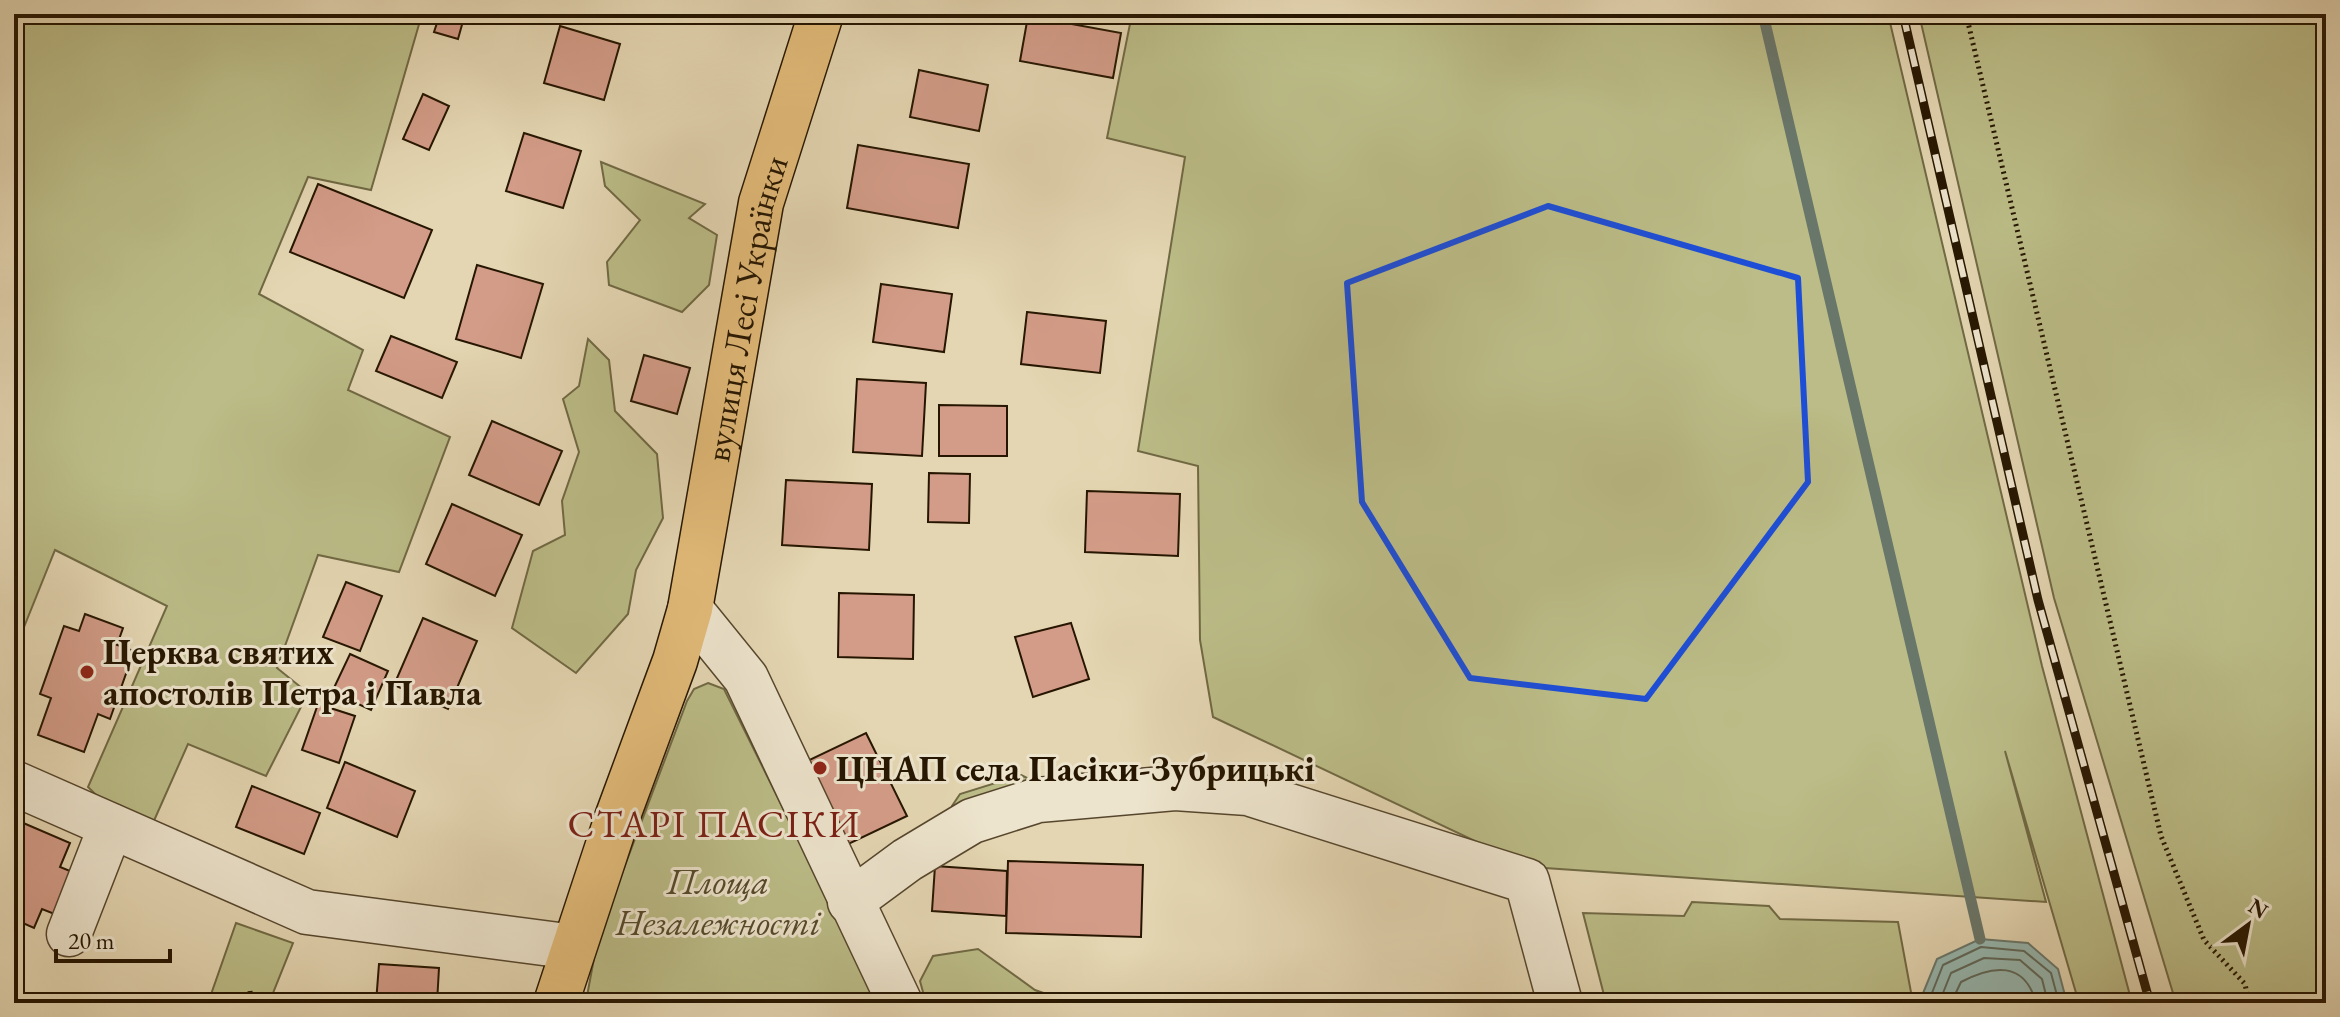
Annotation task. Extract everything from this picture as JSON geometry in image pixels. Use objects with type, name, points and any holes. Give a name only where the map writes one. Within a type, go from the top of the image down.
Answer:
[{"type":"main road","name":"вулиця Лесі Українки","points":[[690,609],[761,203],[821,14]]},
{"type":"main road","points":[[556,1003],[617,818],[675,661],[690,609]]},
{"type":"street","points":[[690,609],[746,678],[900,1003]]},
{"type":"street","points":[[14,783],[307,912],[574,947]]},
{"type":"street","points":[[850,902],[907,860],[972,821],[1038,800],[1175,788],[1248,793],[1527,881],[1560,1003]]},
{"type":"street","points":[[69,934],[111,826]]},
{"type":"path","points":[[1966,14],[2161,836],[2204,940],[2245,984],[2249,1003]]},
{"type":"path","points":[[250,991],[251,1003]]},
{"type":"highlighted area","points":[[1548,206],[1798,278],[1808,482],[1646,699],[1470,678],[1362,502],[1347,283]]},
{"type":"green space","points":[[14,14],[422,14],[371,190],[308,177],[259,294],[363,350],[348,390],[450,437],[399,572],[318,555],[277,668],[308,693],[266,776],[188,744],[153,823],[124,822],[88,787],[167,606],[55,550],[14,652]]},
{"type":"green space","points":[[1132,14],[1888,14],[2042,666],[2132,1003],[2079,1003],[2005,751],[2046,902],[1530,867],[1213,717],[1200,640],[1198,466],[1138,451],[1185,157],[1107,138]]},
{"type":"green space","points":[[1919,14],[2326,14],[2326,1003],[2176,1003],[2054,598]]},
{"type":"green space","points":[[601,162],[705,204],[689,218],[717,235],[709,285],[682,312],[609,285],[607,262],[640,220],[605,186]]},
{"type":"green space","points":[[588,339],[609,360],[615,411],[657,454],[663,518],[636,570],[628,614],[576,673],[512,628],[533,551],[565,535],[562,501],[579,452],[563,399],[579,386]]},
{"type":"green space","name":"Площа Незалежності","points":[[708,683],[724,689],[872,988],[869,1003],[608,1003],[587,996],[598,937],[687,701],[694,689]]},
{"type":"green space","points":[[1021,775],[1029,779],[1030,785],[956,831],[952,806],[960,794]]},
{"type":"green space","points":[[1692,902],[1769,906],[1780,919],[1898,922],[1913,1003],[1606,1003],[1583,913],[1684,916]]},
{"type":"green space","points":[[236,923],[293,943],[269,1003],[208,1003]]},
{"type":"green space","points":[[978,949],[1035,990],[1072,1003],[926,1003],[920,981],[933,956]]},
{"type":"water","points":[[1980,939],[2028,943],[2058,969],[2067,1003],[1919,1003],[1937,959]]},
{"type":"building","points":[[440,14],[465,14],[458,39],[434,32]]},
{"type":"building","points":[[958,14],[1008,14],[1007,23]]},
{"type":"building","points":[[1028,16],[1121,33],[1113,78],[1020,61]]},
{"type":"building","points":[[560,26],[620,44],[604,100],[544,83]]},
{"type":"building","points":[[919,70],[988,85],[979,131],[910,117]]},
{"type":"building","points":[[423,94],[449,106],[429,150],[403,139]]},
{"type":"building","points":[[524,133],[581,151],[563,208],[506,191]]},
{"type":"building","points":[[858,145],[969,164],[958,228],[847,208]]},
{"type":"building","points":[[318,184],[432,230],[404,298],[290,252]]},
{"type":"building","points":[[477,265],[543,284],[521,358],[456,339]]},
{"type":"building","points":[[881,284],[952,294],[944,352],[873,342]]},
{"type":"building","points":[[1027,312],[1106,321],[1100,373],[1021,364]]},
{"type":"building","points":[[391,336],[457,362],[442,398],[376,371]]},
{"type":"building","points":[[644,355],[690,368],[677,414],[631,401]]},
{"type":"building","points":[[857,379],[926,383],[922,456],[853,452]]},
{"type":"building","points":[[939,405],[1007,406],[1007,456],[939,456]]},
{"type":"building","points":[[492,421],[562,451],[539,505],[469,475]]},
{"type":"building","points":[[929,473],[970,474],[969,523],[928,522]]},
{"type":"building","points":[[786,480],[872,484],[869,550],[782,545]]},
{"type":"building","points":[[1087,491],[1180,494],[1178,556],[1085,552]]},
{"type":"building","points":[[452,504],[522,535],[495,596],[426,564]]},
{"type":"building","points":[[346,582],[382,596],[360,651],[323,637]]},
{"type":"building","points":[[839,593],[914,595],[913,659],[838,657]]},
{"type":"building","name":"Церква святих апостолів Петра і Павла","points":[[85,614],[123,628],[117,645],[134,651],[110,719],[98,714],[84,752],[38,735],[51,698],[40,694],[64,626],[79,631]]},
{"type":"building","points":[[423,618],[477,641],[448,709],[394,685]]},
{"type":"building","points":[[1071,623],[1089,679],[1033,697],[1015,637]]},
{"type":"building","points":[[350,654],[388,671],[371,710],[332,692]]},
{"type":"building","points":[[318,704],[355,716],[339,763],[302,750]]},
{"type":"building","points":[[866,733],[907,816],[840,848],[799,765]]},
{"type":"building","points":[[345,762],[415,791],[397,837],[327,808]]},
{"type":"building","points":[[252,786],[320,813],[304,854],[236,827]]},
{"type":"building","points":[[14,819],[70,843],[60,867],[75,873],[57,915],[42,909],[34,928],[23,923],[14,944]]},
{"type":"building","points":[[1008,861],[1143,865],[1141,937],[1006,933]]},
{"type":"building","points":[[935,866],[1007,871],[1006,916],[932,911]]},
{"type":"building","points":[[379,964],[439,968],[437,1003],[376,1003]]},
{"type":"waterway","points":[[1763,14],[1980,939]]},
{"type":"railway","points":[[1903,14],[2038,600],[2150,1003]]},
{"type":"place","name":"Церква святих апостолів Петра і Павла","points":[[87,672]]},
{"type":"place","name":"ЦНАП села Пасіки-Зубрицькі","points":[[820,768]]},
{"type":"district","name":"СТАРІ ПАСІКИ","points":[[714,823]]}]
